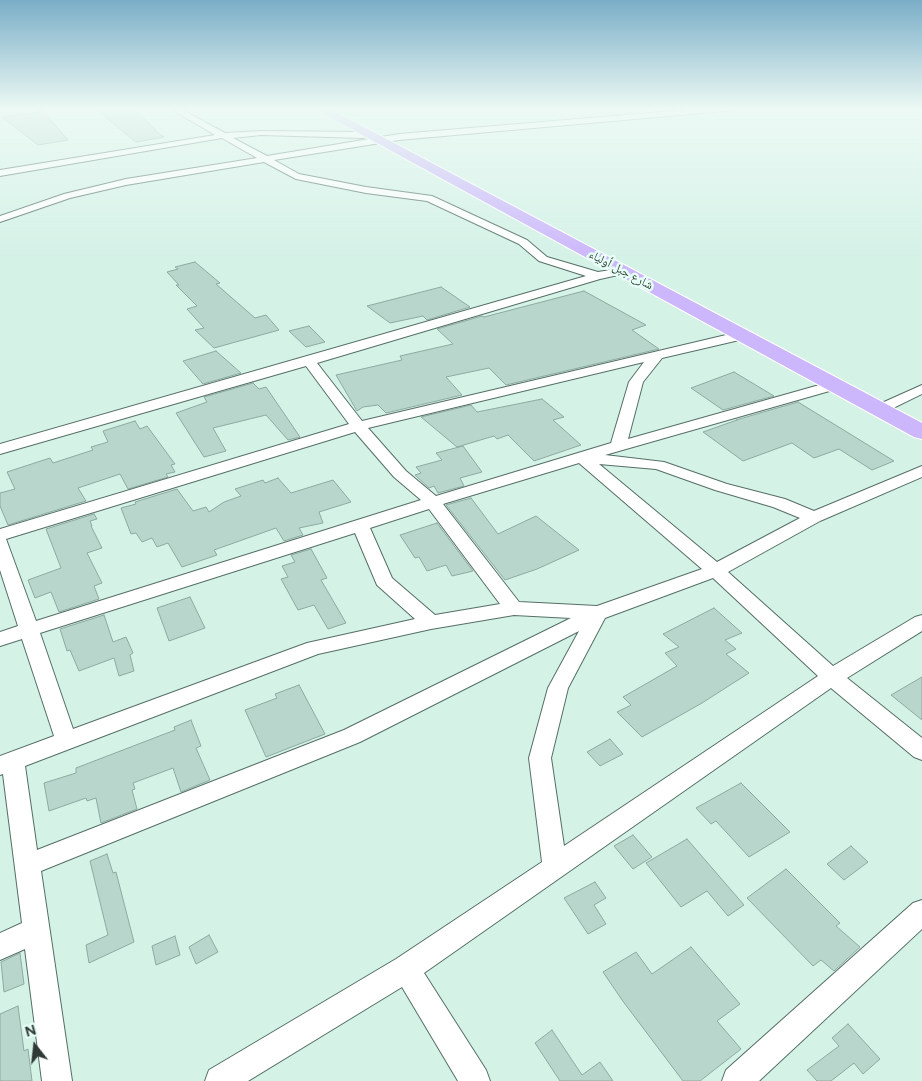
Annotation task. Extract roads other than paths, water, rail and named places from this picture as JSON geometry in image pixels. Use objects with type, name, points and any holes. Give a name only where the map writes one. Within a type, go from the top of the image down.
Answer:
[{"type":"highway","name":"شارع جبل أولياء","points":[[412,158],[922,432]]},
{"type":"street","points":[[0,173],[87,158]]},
{"type":"street","points":[[260,158],[296,176],[366,190],[429,198],[523,242],[543,259],[598,276]]},
{"type":"street","points":[[0,220],[67,196],[126,182],[271,158]]},
{"type":"street","points":[[0,449],[598,276],[623,271]]},
{"type":"street","points":[[0,535],[358,426],[743,335]]},
{"type":"street","points":[[618,446],[636,382],[658,354]]},
{"type":"street","points":[[309,361],[358,426],[400,474],[433,502],[514,608]]},
{"type":"street","points":[[0,639],[433,502],[618,446],[835,385]]},
{"type":"street","points":[[880,409],[922,390]]},
{"type":"street","points":[[582,457],[658,465],[721,487],[779,503],[814,518]]},
{"type":"street","points":[[582,457],[715,571],[832,678],[922,751]]},
{"type":"street","points":[[27,865],[352,736],[598,613],[715,571],[814,518],[922,471]]},
{"type":"street","points":[[360,525],[384,581],[431,622]]},
{"type":"street","points":[[0,543],[66,740]]},
{"type":"street","points":[[57,1081],[27,865],[6,763],[314,648],[431,622],[514,608],[598,613]]},
{"type":"street","points":[[555,868],[540,758],[558,688],[598,613]]},
{"type":"street","points":[[220,1081],[406,969],[832,678],[922,622]]},
{"type":"street","points":[[736,1081],[922,912]]},
{"type":"street","points":[[0,947],[36,930]]},
{"type":"street","points":[[406,969],[474,1081]]}]
